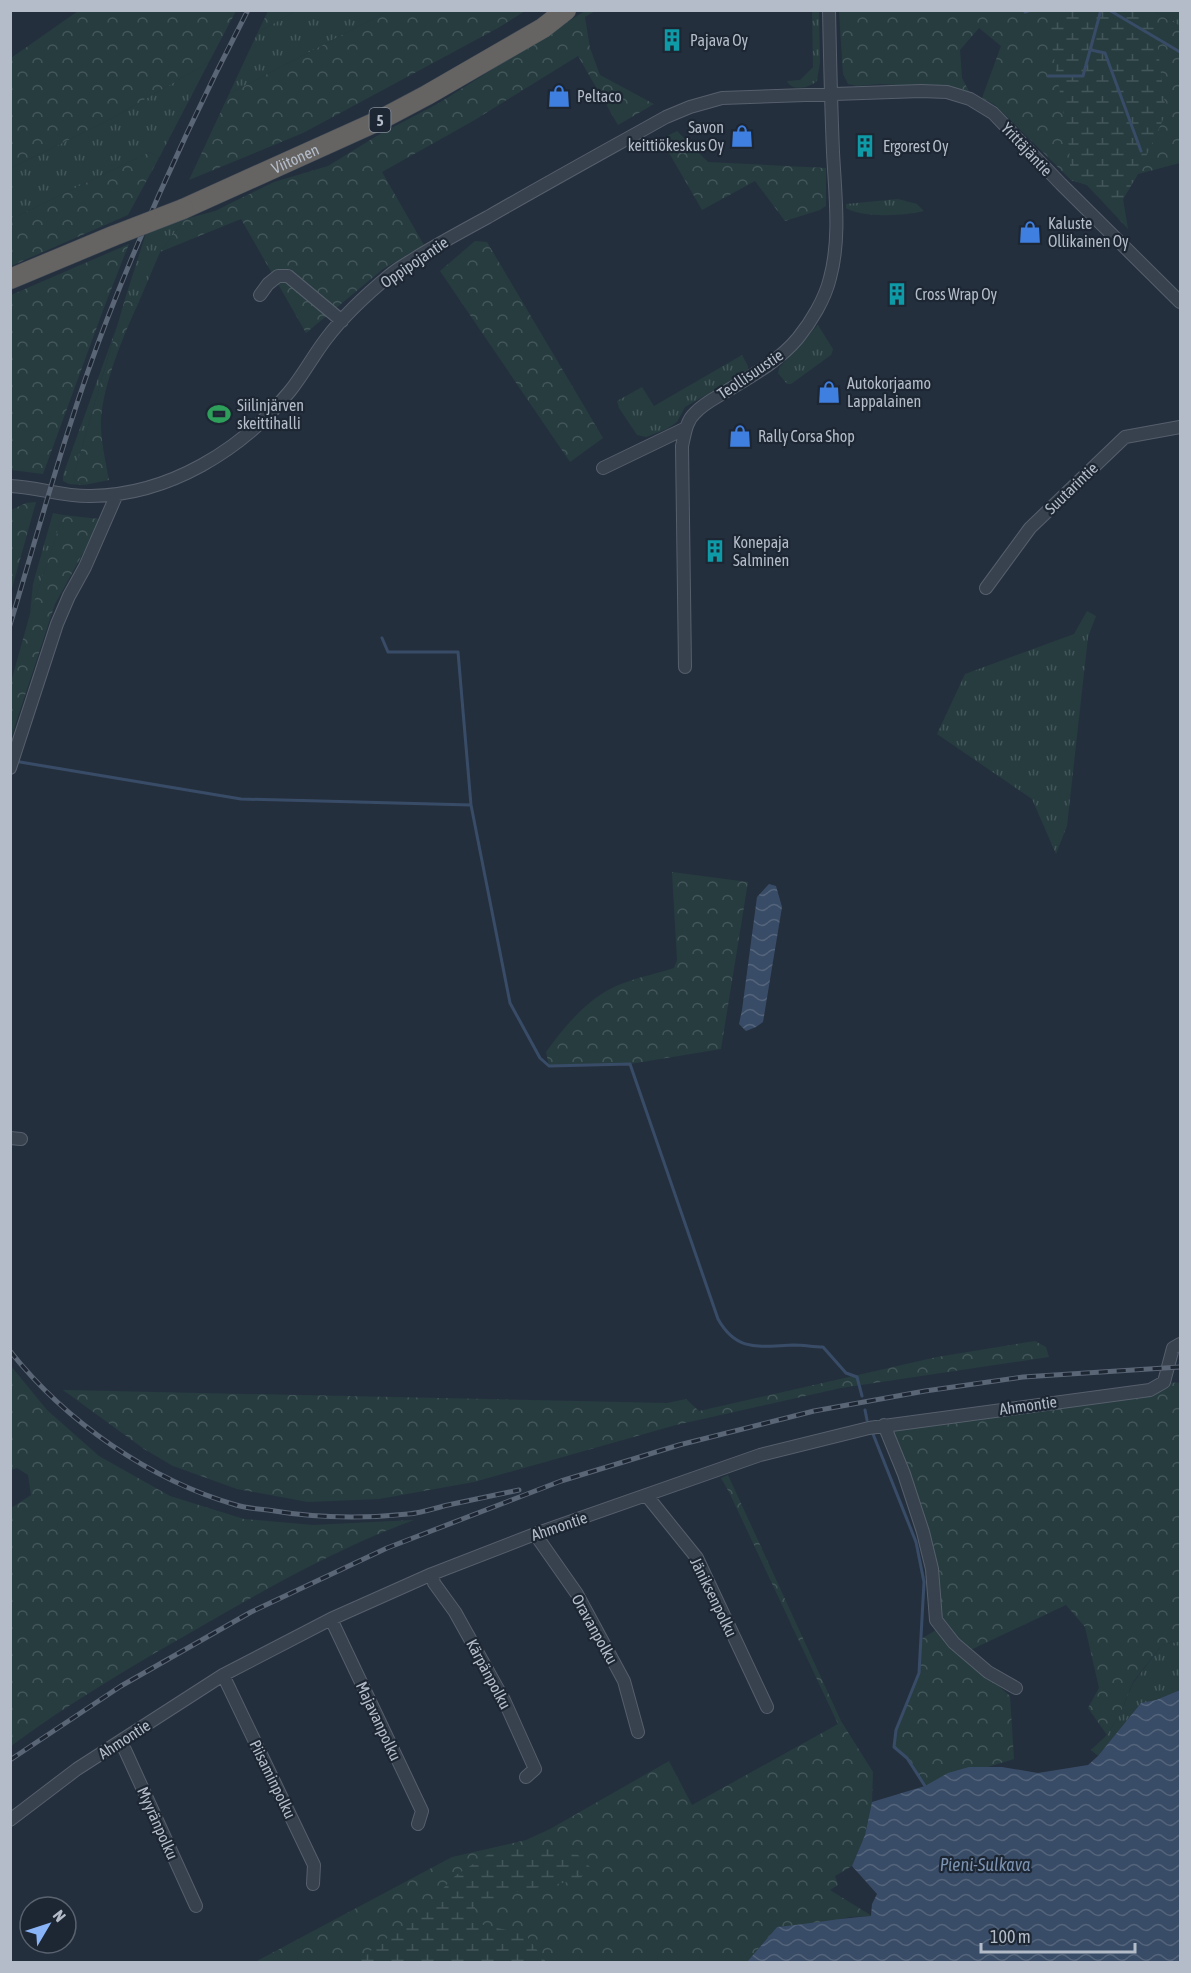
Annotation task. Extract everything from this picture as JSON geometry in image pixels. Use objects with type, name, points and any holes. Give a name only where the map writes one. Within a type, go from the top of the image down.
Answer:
[{"type":"highway","name":"Viitonen","points":[[10,279],[183,209],[378,121],[543,28],[566,10]]},
{"type":"street","name":"Teollisuustie","points":[[686,428],[694,413],[768,366],[786,351],[803,331],[820,303],[830,280],[836,252],[836,211],[830,94],[829,10]]},
{"type":"street","name":"Yrittäjäntie","points":[[830,94],[921,91],[947,92],[970,99],[993,113],[1180,302]]},
{"type":"street","name":"Oppipojantie","points":[[10,486],[81,496],[117,494],[165,482],[201,466],[233,446],[264,421],[356,304],[392,273],[440,243],[666,117],[690,107],[722,98],[830,94]]},
{"type":"street","points":[[260,295],[278,276],[288,276],[342,321]]},
{"type":"street","name":"Suutarintie","points":[[986,588],[1030,528],[1125,437],[1180,426]]},
{"type":"street","points":[[603,468],[686,428]]},
{"type":"street","points":[[685,667],[682,446],[686,428]]},
{"type":"street","points":[[10,768],[57,624],[117,494]]},
{"type":"street","name":"Ahmontie","points":[[10,1820],[77,1769],[223,1675],[331,1619],[432,1574],[535,1534],[760,1455],[884,1425],[1150,1390],[1164,1382],[1173,1348],[1180,1344]]},
{"type":"street","points":[[884,1425],[904,1474],[923,1532],[932,1569],[936,1620],[954,1643],[971,1658],[988,1672],[1016,1688]]},
{"type":"street","name":"Jäniksenpolku","points":[[647,1496],[697,1558],[767,1707]]},
{"type":"street","name":"Oravanpolku","points":[[535,1534],[577,1594],[624,1681],[638,1732]]},
{"type":"street","name":"Kärpänpolku","points":[[432,1574],[434,1583],[455,1612],[504,1700],[535,1769],[526,1777]]},
{"type":"street","name":"Majavanpolku","points":[[331,1619],[422,1812],[418,1824]]},
{"type":"street","name":"Piisaminpolku","points":[[223,1675],[314,1865],[313,1884]]},
{"type":"street","name":"Myyränpolku","points":[[119,1742],[125,1750],[196,1905]]},
{"type":"green space","points":[[268,10],[296,11],[258,32]]},
{"type":"green space","points":[[78,11],[236,11],[209,62],[109,120],[11,168],[11,58]]},
{"type":"green space","points":[[296,11],[388,11],[229,94],[258,32]]},
{"type":"green space","points":[[388,11],[525,11],[498,28],[303,133],[189,180],[229,94]]},
{"type":"green space","points":[[585,11],[595,11],[585,17],[590,48],[600,75],[654,104],[618,125],[578,56],[473,121],[382,172],[424,245],[383,269],[306,333],[241,219],[160,252],[185,219],[215,211],[274,182],[328,166],[380,134],[439,103]]},
{"type":"green space","points":[[812,11],[819,11],[820,62],[817,81],[810,86],[797,88],[787,81],[800,80],[813,67]]},
{"type":"green space","points":[[839,11],[1153,11],[1180,26],[1180,163],[1138,174],[1123,199],[1128,229],[1087,185],[1071,180],[995,105],[982,98],[1001,46],[979,28],[960,50],[962,78],[970,93],[962,89],[880,84],[857,86],[848,84],[843,74]]},
{"type":"green space","points":[[1051,11],[1153,11],[1166,113],[1138,174],[1123,199],[1097,196],[1087,185],[1071,180],[1069,147],[1048,22]]},
{"type":"green space","points":[[1153,11],[1180,11],[1180,26]]},
{"type":"green space","points":[[209,62],[159,158],[150,152],[11,219],[11,168],[109,120]]},
{"type":"green space","points":[[677,131],[708,162],[826,168],[826,206],[785,221],[755,181],[702,210],[661,139]]},
{"type":"green space","points":[[150,152],[159,158],[128,215],[11,266],[11,219]]},
{"type":"green space","points":[[898,199],[917,204],[924,211],[884,215],[862,213],[846,208],[846,204]]},
{"type":"green space","points":[[185,219],[160,252],[138,304],[125,299],[146,233]]},
{"type":"green space","points":[[475,241],[487,242],[603,438],[570,462],[440,271]]},
{"type":"green space","points":[[129,244],[43,474],[11,470],[11,295]]},
{"type":"green space","points":[[125,299],[138,304],[119,348],[101,415],[103,448],[109,480],[84,485],[73,478]]},
{"type":"green space","points":[[818,325],[833,349],[831,355],[791,384],[787,384],[778,373],[779,368]]},
{"type":"green space","points":[[117,326],[73,478],[84,485],[69,484],[63,481],[63,475]]},
{"type":"green space","points":[[742,355],[748,371],[685,407],[677,422],[667,429],[646,437],[637,435],[619,408],[617,401],[642,387],[654,406]]},
{"type":"green space","points":[[36,502],[11,592],[11,510],[26,503]]},
{"type":"green space","points":[[53,513],[63,515],[30,614],[33,584]]},
{"type":"green space","points":[[63,515],[99,519],[96,530],[55,604],[11,738],[11,682],[30,614]]},
{"type":"green space","points":[[1087,611],[1096,616],[1088,637],[1067,826],[1056,854],[1032,799],[937,734],[965,674],[1074,634]]},
{"type":"green space","points":[[672,872],[748,882],[721,1049],[630,1064],[549,1066],[546,1052],[568,1024],[595,998],[623,983],[674,968],[677,960]]},
{"type":"green space","points":[[1035,1341],[1046,1347],[1049,1357],[841,1388],[676,1425],[474,1482],[379,1499],[308,1502],[237,1489],[173,1466],[144,1449],[63,1390],[667,1403],[686,1399],[699,1411],[937,1357]]},
{"type":"green space","points":[[11,1366],[47,1410],[99,1456],[170,1496],[244,1519],[313,1525],[414,1520],[357,1543],[248,1599],[101,1685],[11,1746],[11,1508],[31,1495],[28,1475],[17,1468],[11,1470]]},
{"type":"green space","points":[[1164,1382],[1180,1383],[1180,1641],[1162,1645],[1133,1682],[1120,1714],[1107,1735],[1088,1708],[1099,1688],[1085,1627],[1066,1605],[962,1654],[1010,1696],[1014,1759],[925,1786],[907,1758],[894,1747],[896,1730],[919,1673],[921,1639],[936,1630],[932,1569],[884,1425]]},
{"type":"green space","points":[[728,1475],[841,1721],[873,1772],[872,1802],[865,1835],[852,1866],[835,1876],[838,1885],[830,1890],[872,1916],[777,1927],[747,1962],[255,1962],[452,1857],[526,1840],[550,1829],[669,1761],[692,1805],[838,1724],[721,1478]]},
{"type":"green space","points":[[1180,1641],[1180,1690],[1156,1700],[1141,1703],[1098,1756],[1091,1750],[1107,1735],[1120,1714],[1133,1683],[1162,1645]]},
{"type":"green space","points":[[534,1846],[578,1855],[590,1867],[579,1880],[519,1891],[475,1906],[475,1923],[525,1934],[546,1962],[356,1962],[398,1930],[456,1875],[492,1852]]},
{"type":"water","points":[[769,884],[776,886],[782,907],[763,1022],[746,1031],[739,1024],[757,897]]},
{"type":"water","name":"Pieni-Sulkava","points":[[1180,1690],[1180,1962],[747,1962],[777,1927],[871,1916],[872,1904],[877,1894],[852,1866],[865,1835],[872,1802],[925,1786],[948,1773],[969,1767],[1002,1767],[1038,1773],[1088,1765],[1141,1703],[1156,1700]]},
{"type":"waterway","points":[[1025,12],[1031,10]]},
{"type":"waterway","points":[[1048,76],[1083,76],[1101,10]]},
{"type":"waterway","points":[[1109,10],[1180,52]]},
{"type":"waterway","points":[[1091,50],[1105,53],[1141,151]]},
{"type":"waterway","points":[[382,638],[388,652],[458,652],[471,805],[510,1003],[540,1058],[549,1066],[630,1064],[718,1319],[725,1330],[733,1338],[750,1345],[823,1347],[846,1373],[857,1377],[862,1396]]},
{"type":"waterway","points":[[20,762],[241,799],[471,805]]},
{"type":"waterway","points":[[865,1410],[867,1420]]},
{"type":"waterway","points":[[873,1434],[916,1542],[924,1582],[919,1673],[896,1730],[894,1747],[907,1758],[925,1786]]},
{"type":"railway","points":[[10,625],[68,431],[108,317],[174,162],[248,10]]},
{"type":"railway","points":[[10,1351],[57,1402],[112,1445],[172,1480],[236,1505],[303,1515],[373,1517],[418,1513],[519,1490]]},
{"type":"railway","points":[[10,1760],[121,1686],[251,1612],[387,1548],[561,1481],[679,1445],[814,1411],[925,1391],[1023,1377],[1180,1367]]},
{"type":"place","name":"Pajava Oy","points":[[672,40]]},
{"type":"place","name":"Peltaco","points":[[559,96]]},
{"type":"place","name":"Savon keittiökeskus Oy","points":[[742,136]]},
{"type":"place","name":"Ergorest Oy","points":[[865,146]]},
{"type":"place","name":"Kaluste Ollikainen Oy","points":[[1030,232]]},
{"type":"place","name":"Cross Wrap Oy","points":[[897,294]]},
{"type":"place","name":"Autokorjaamo Lappalainen","points":[[829,392]]},
{"type":"place","name":"Siilinjärven skeittihalli","points":[[219,414]]},
{"type":"place","name":"Rally Corsa Shop","points":[[740,436]]},
{"type":"place","name":"Konepaja Salminen","points":[[715,551]]}]
